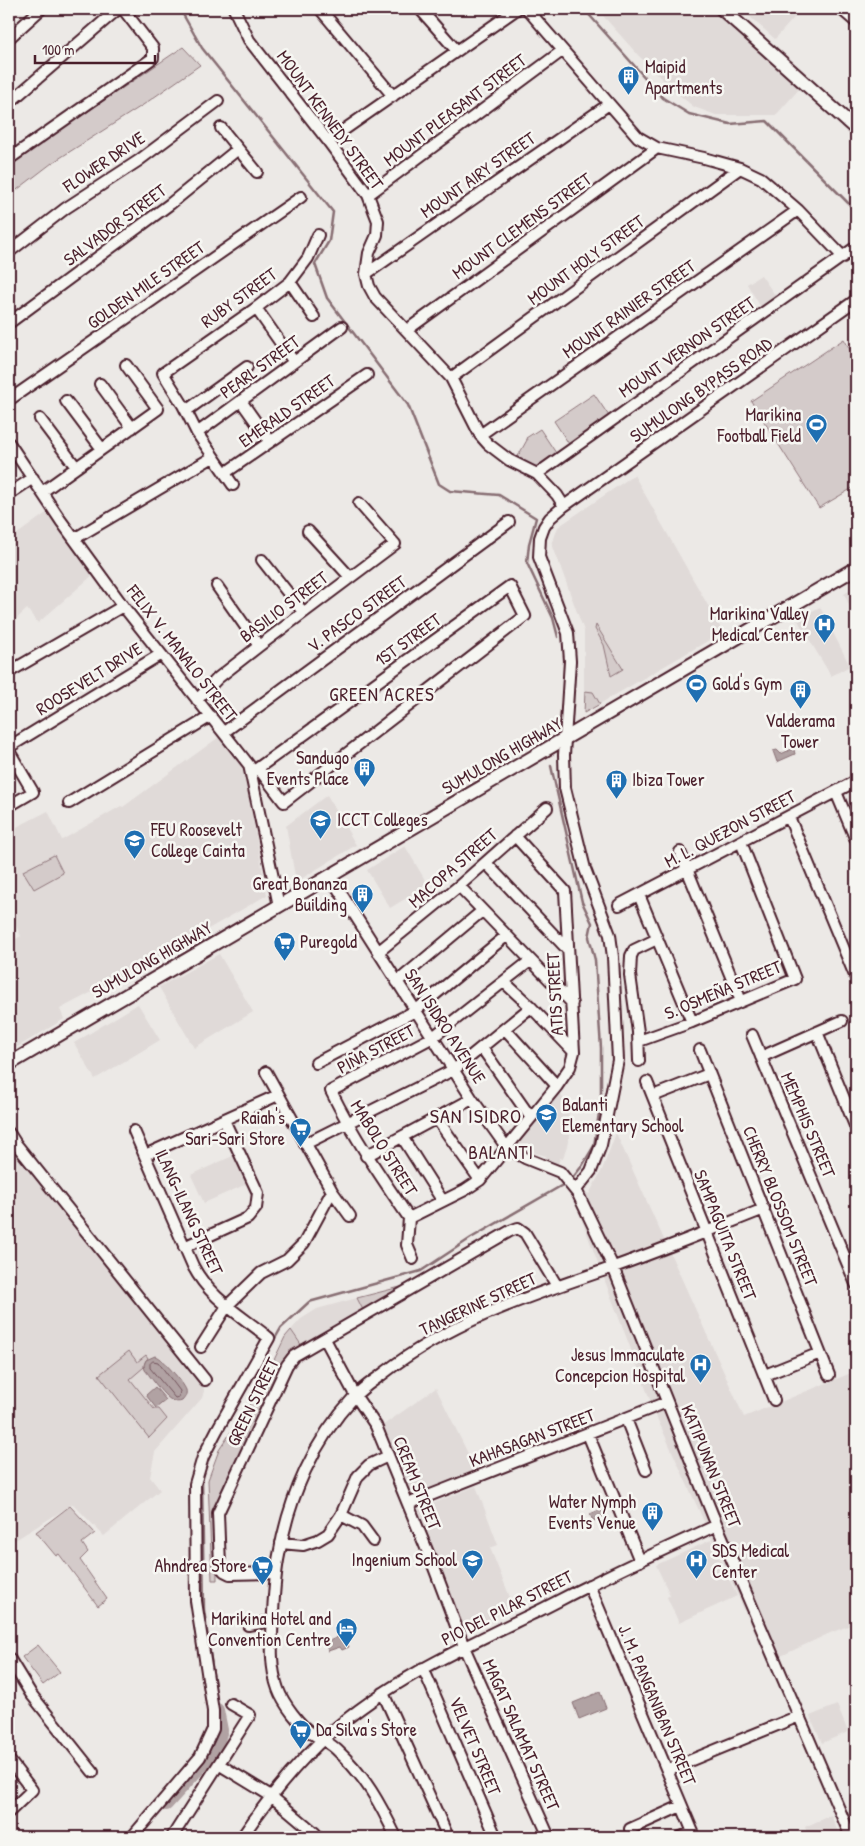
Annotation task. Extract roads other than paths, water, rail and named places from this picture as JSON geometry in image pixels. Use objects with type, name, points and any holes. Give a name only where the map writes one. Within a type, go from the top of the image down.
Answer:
[{"type":"main road","points":[[722,9],[856,129]]},
{"type":"main road","name":"SUMULONG HIGHWAY","points":[[9,1064],[856,568]]},
{"type":"street","points":[[9,38],[41,9]]},
{"type":"street","points":[[9,103],[118,9]]},
{"type":"street","points":[[9,159],[153,58],[153,48],[124,9]]},
{"type":"street","name":"MOUNT KENNEDY STREET","points":[[234,9],[249,40],[368,195],[378,222],[377,235],[368,253],[366,274],[374,297],[451,378],[480,435],[488,444],[509,460],[537,474],[557,494],[564,506]]},
{"type":"street","points":[[320,9],[393,96]]},
{"type":"street","points":[[420,9],[457,51]]},
{"type":"street","points":[[328,141],[517,9]]},
{"type":"street","points":[[527,9],[638,136],[657,148],[740,168],[761,178],[798,210],[843,257]]},
{"type":"street","points":[[841,9],[856,22]]},
{"type":"street","name":"MOUNT PLEASANT STREET","points":[[368,195],[562,50]]},
{"type":"street","name":"FLOWER DRIVE","points":[[9,252],[66,208],[138,161],[218,101]]},
{"type":"street","name":"MOUNT AIRY STREET","points":[[366,274],[609,104]]},
{"type":"street","points":[[221,128],[257,172]]},
{"type":"street","name":"MOUNT CLEMENS STREET","points":[[407,330],[657,148]]},
{"type":"street","name":"SALVADOR STREET","points":[[9,323],[170,204],[238,150]]},
{"type":"street","name":"MOUNT HOLY STREET","points":[[451,378],[740,168]]},
{"type":"street","name":"GOLDEN MILE STREET","points":[[9,400],[301,197]]},
{"type":"street","name":"MOUNT RAINIER STREET","points":[[480,435],[798,210]]},
{"type":"street","name":"RUBY STREET","points":[[186,411],[163,373],[290,282],[308,258],[318,235]]},
{"type":"street","name":"MOUNT VERNON STREET","points":[[537,474],[856,246]]},
{"type":"street","points":[[290,282],[314,317]]},
{"type":"street","name":"SUMULONG BYPASS ROAD","points":[[570,1183],[591,1171],[601,1145],[618,1060],[613,957],[610,935],[585,868],[566,788],[563,741],[570,661],[568,633],[539,557],[540,538],[550,518],[564,506],[856,300]]},
{"type":"street","points":[[256,308],[294,362]]},
{"type":"street","name":"PEARL STREET","points":[[197,433],[342,327]]},
{"type":"street","points":[[42,492],[158,409],[126,365]]},
{"type":"street","points":[[233,485],[197,433],[186,411],[247,368]]},
{"type":"street","name":"EMERALD STREET","points":[[225,473],[367,374]]},
{"type":"street","points":[[100,384],[132,428]]},
{"type":"street","points":[[66,401],[102,449]]},
{"type":"street","points":[[240,401],[270,442]]},
{"type":"street","points":[[40,419],[76,468]]},
{"type":"street","name":"FELIX V. MANALO STREET","points":[[9,443],[74,539],[123,606],[254,769],[279,906]]},
{"type":"street","points":[[74,539],[213,457]]},
{"type":"street","points":[[9,494],[33,478]]},
{"type":"street","name":"BASILIO STREET","points":[[197,700],[218,678],[394,544],[359,503]]},
{"type":"street","name":"V. PASCO STREET","points":[[224,732],[509,522]]},
{"type":"street","points":[[308,531],[350,577]]},
{"type":"street","points":[[262,560],[303,612]]},
{"type":"street","points":[[217,586],[259,646]]},
{"type":"street","name":"1ST STREET","points":[[510,586],[525,616],[284,802],[254,769],[510,586]]},
{"type":"street","points":[[9,672],[123,606]]},
{"type":"street","name":"ROOSEVELT DRIVE","points":[[9,806],[32,792],[9,749],[161,654]]},
{"type":"street","points":[[69,803],[211,716]]},
{"type":"street","name":"M. L. QUEZON STREET","points":[[619,905],[856,781]]},
{"type":"street","points":[[836,792],[856,840]]},
{"type":"street","name":"MACOPA STREET","points":[[378,952],[486,863],[546,808]]},
{"type":"street","points":[[790,816],[856,978]]},
{"type":"street","name":"ATIS STREET","points":[[507,1148],[557,1086],[570,1067],[574,1052],[565,892],[515,836]]},
{"type":"street","name":"S. OSMEÑA STREET","points":[[639,1041],[692,1022],[795,979],[741,842]]},
{"type":"street","points":[[680,852],[742,1001]]},
{"type":"street","points":[[486,863],[568,950]]},
{"type":"street","name":"SAN ISIDRO AVENUE","points":[[330,876],[415,1011],[455,1069],[472,1099],[507,1148],[525,1158],[560,1172],[570,1183]]},
{"type":"street","points":[[459,886],[482,912],[572,1003]]},
{"type":"street","points":[[638,895],[692,1022]]},
{"type":"street","points":[[397,982],[482,912]]},
{"type":"street","points":[[316,1063],[415,1011],[506,936]]},
{"type":"street","points":[[639,1061],[639,1041],[630,976],[631,956],[634,950],[657,939]]},
{"type":"street","name":"PIÑA STREET","points":[[331,1091],[433,1037],[530,961]]},
{"type":"street","points":[[504,982],[574,1052]]},
{"type":"street","points":[[305,1144],[455,1069],[531,1007]]},
{"type":"street","points":[[761,1057],[842,1021]]},
{"type":"street","points":[[505,1029],[557,1086]]},
{"type":"street","points":[[817,1032],[856,1128]]},
{"type":"street","name":"MEMPHIS STREET","points":[[752,1035],[856,1284]]},
{"type":"street","points":[[482,1048],[531,1118]]},
{"type":"street","name":"CHERRY BLOSSOM STREET","points":[[700,1050],[829,1375]]},
{"type":"street","points":[[266,1072],[332,1191],[350,1216]]},
{"type":"street","points":[[652,1096],[709,1074]]},
{"type":"street","name":"SAMPAGUITA STREET","points":[[647,1082],[774,1400]]},
{"type":"street","name":"MABOLO STREET","points":[[331,1091],[366,1156],[409,1218],[465,1190],[480,1180],[507,1148]]},
{"type":"street","points":[[145,1155],[278,1095]]},
{"type":"street","points":[[366,1156],[472,1099]]},
{"type":"street","points":[[437,1119],[480,1180]]},
{"type":"street","points":[[184,1247],[248,1218],[256,1208],[258,1193],[224,1120]]},
{"type":"street","name":"ILANG-ILANG STREET","points":[[132,1837],[200,1757],[213,1728],[213,1712],[196,1601],[195,1484],[206,1450],[269,1338],[227,1306],[203,1284],[184,1247],[134,1131]]},
{"type":"street","points":[[9,1133],[205,1380]]},
{"type":"street","points":[[402,1137],[442,1200]]},
{"type":"street","name":"KATIPUNAN STREET","points":[[570,1183],[613,1267],[717,1525],[851,1837]]},
{"type":"street","points":[[201,1347],[227,1306],[261,1273],[288,1260],[304,1243],[332,1191]]},
{"type":"street","name":"TANGERINE STREET","points":[[396,1837],[377,1797],[357,1771],[336,1749],[324,1739],[313,1734],[291,1712],[278,1690],[272,1666],[271,1644],[276,1573],[281,1543],[291,1503],[323,1436],[355,1395],[402,1359],[445,1333],[492,1311],[764,1210]]},
{"type":"street","points":[[409,1218],[407,1245],[413,1259]]},
{"type":"street","name":"GREEN STREET","points":[[276,1573],[230,1574],[224,1572],[220,1566],[218,1513],[287,1365],[294,1356],[518,1228],[524,1233],[557,1286]]},
{"type":"street","name":"CREAM STREET","points":[[325,1339],[355,1395],[376,1426],[464,1647]]},
{"type":"street","points":[[765,1375],[820,1353]]},
{"type":"street","name":"KAHASAGAN STREET","points":[[408,1504],[667,1402]]},
{"type":"street","points":[[626,1418],[646,1470]]},
{"type":"street","points":[[588,1434],[640,1561]]},
{"type":"street","points":[[281,1543],[303,1545],[328,1534],[341,1516],[358,1476],[369,1465],[388,1456]]},
{"type":"street","points":[[341,1516],[362,1526],[373,1541]]},
{"type":"street","name":"PIO DEL PILAR STREET","points":[[242,1837],[271,1796],[324,1739],[383,1693],[423,1668],[464,1647],[589,1585],[717,1525]]},
{"type":"street","name":"J. M. PANGANIBAN STREET","points":[[589,1585],[694,1835]]},
{"type":"street","points":[[248,1625],[273,1621]]},
{"type":"street","name":"MAGAT SALAMAT STREET","points":[[464,1647],[549,1837]]},
{"type":"street","points":[[9,1658],[31,1694],[93,1772]]},
{"type":"street","name":"VELVET STREET","points":[[423,1668],[496,1837]]},
{"type":"street","points":[[383,1693],[448,1837]]},
{"type":"street","points":[[172,1837],[250,1715],[231,1704]]},
{"type":"street","points":[[666,1770],[799,1716]]},
{"type":"street","points":[[9,1760],[32,1790],[9,1812]]},
{"type":"street","points":[[220,1764],[271,1796],[315,1833],[317,1837]]},
{"type":"street","points":[[630,1829],[681,1806]]},
{"type":"street","points":[[680,1837],[694,1835]]},
{"type":"water","points":[[792,749],[795,754],[777,762],[773,751],[777,750],[781,754]]},
{"type":"water","points":[[155,1356],[177,1376],[184,1386],[186,1393],[182,1401],[177,1402],[167,1396],[145,1370],[146,1360]]},
{"type":"water","points":[[155,1387],[166,1400],[156,1408],[146,1395]]},
{"type":"water","points":[[602,1509],[604,1516],[593,1521],[590,1514]]},
{"type":"water","points":[[340,1636],[342,1641],[346,1640],[349,1647],[342,1650],[340,1647],[328,1651],[325,1643]]},
{"type":"water","points":[[600,1692],[606,1708],[579,1719],[573,1703]]},
{"type":"waterway","points":[[180,9],[202,48],[333,212],[329,241],[315,264],[327,298],[408,405],[439,484],[450,491],[499,495],[536,518],[529,544],[527,563],[553,618],[558,637]]},
{"type":"waterway","points":[[584,9],[663,98],[689,114],[730,124],[767,121],[856,211]]},
{"type":"waterway","points":[[551,766],[582,902],[592,923],[589,937],[595,960],[601,1048],[601,1100],[594,1146],[571,1180]]},
{"type":"waterway","points":[[216,1443],[281,1328],[309,1302],[421,1271],[471,1238],[566,1183]]},
{"type":"waterway","points":[[203,1473],[211,1452]]},
{"type":"waterway","points":[[202,1478],[204,1610],[217,1702]]},
{"type":"waterway","points":[[166,1804],[215,1750],[221,1730],[217,1710]]},
{"type":"place","name":"Maipid Apartments","points":[[629,96]]},
{"type":"place","name":"Marikina Football Field","points":[[817,444]]},
{"type":"place","name":"Marikina Valley Medical Center","points":[[825,643]]},
{"type":"place","name":"Gold's Gym","points":[[696,703]]},
{"type":"place","name":"Valderama Tower","points":[[800,710]]},
{"type":"place","name":"Sandugo Events Place","points":[[365,787]]},
{"type":"place","name":"Ibiza Tower","points":[[616,799]]},
{"type":"place","name":"ICCT Colleges","points":[[321,839]]},
{"type":"place","name":"FEU Roosevelt College Cainta","points":[[135,859]]},
{"type":"place","name":"Great Bonanza Building","points":[[363,913]]},
{"type":"place","name":"Puregold","points":[[284,961]]},
{"type":"place","name":"Balanti Elementary School","points":[[546,1134]]},
{"type":"place","name":"Raiah's Sari-Sari Store","points":[[301,1147]]},
{"type":"place","name":"Jesus Immaculate Concepcion Hospital","points":[[701,1384]]},
{"type":"place","name":"Water Nymph Events Venue","points":[[652,1531]]},
{"type":"place","name":"Ingenium School","points":[[473,1579]]},
{"type":"place","name":"SDS Medical Center","points":[[696,1580]]},
{"type":"place","name":"Ahndrea Store","points":[[263,1585]]},
{"type":"place","name":"Marikina Hotel and Convention Centre","points":[[347,1648]]},
{"type":"place","name":"Da Silva's Store","points":[[300,1749]]},
{"type":"district","name":"GREEN ACRES","points":[[382,694]]},
{"type":"district","name":"SAN ISIDRO","points":[[476,1116]]},
{"type":"district","name":"BALANTI","points":[[501,1152]]}]
